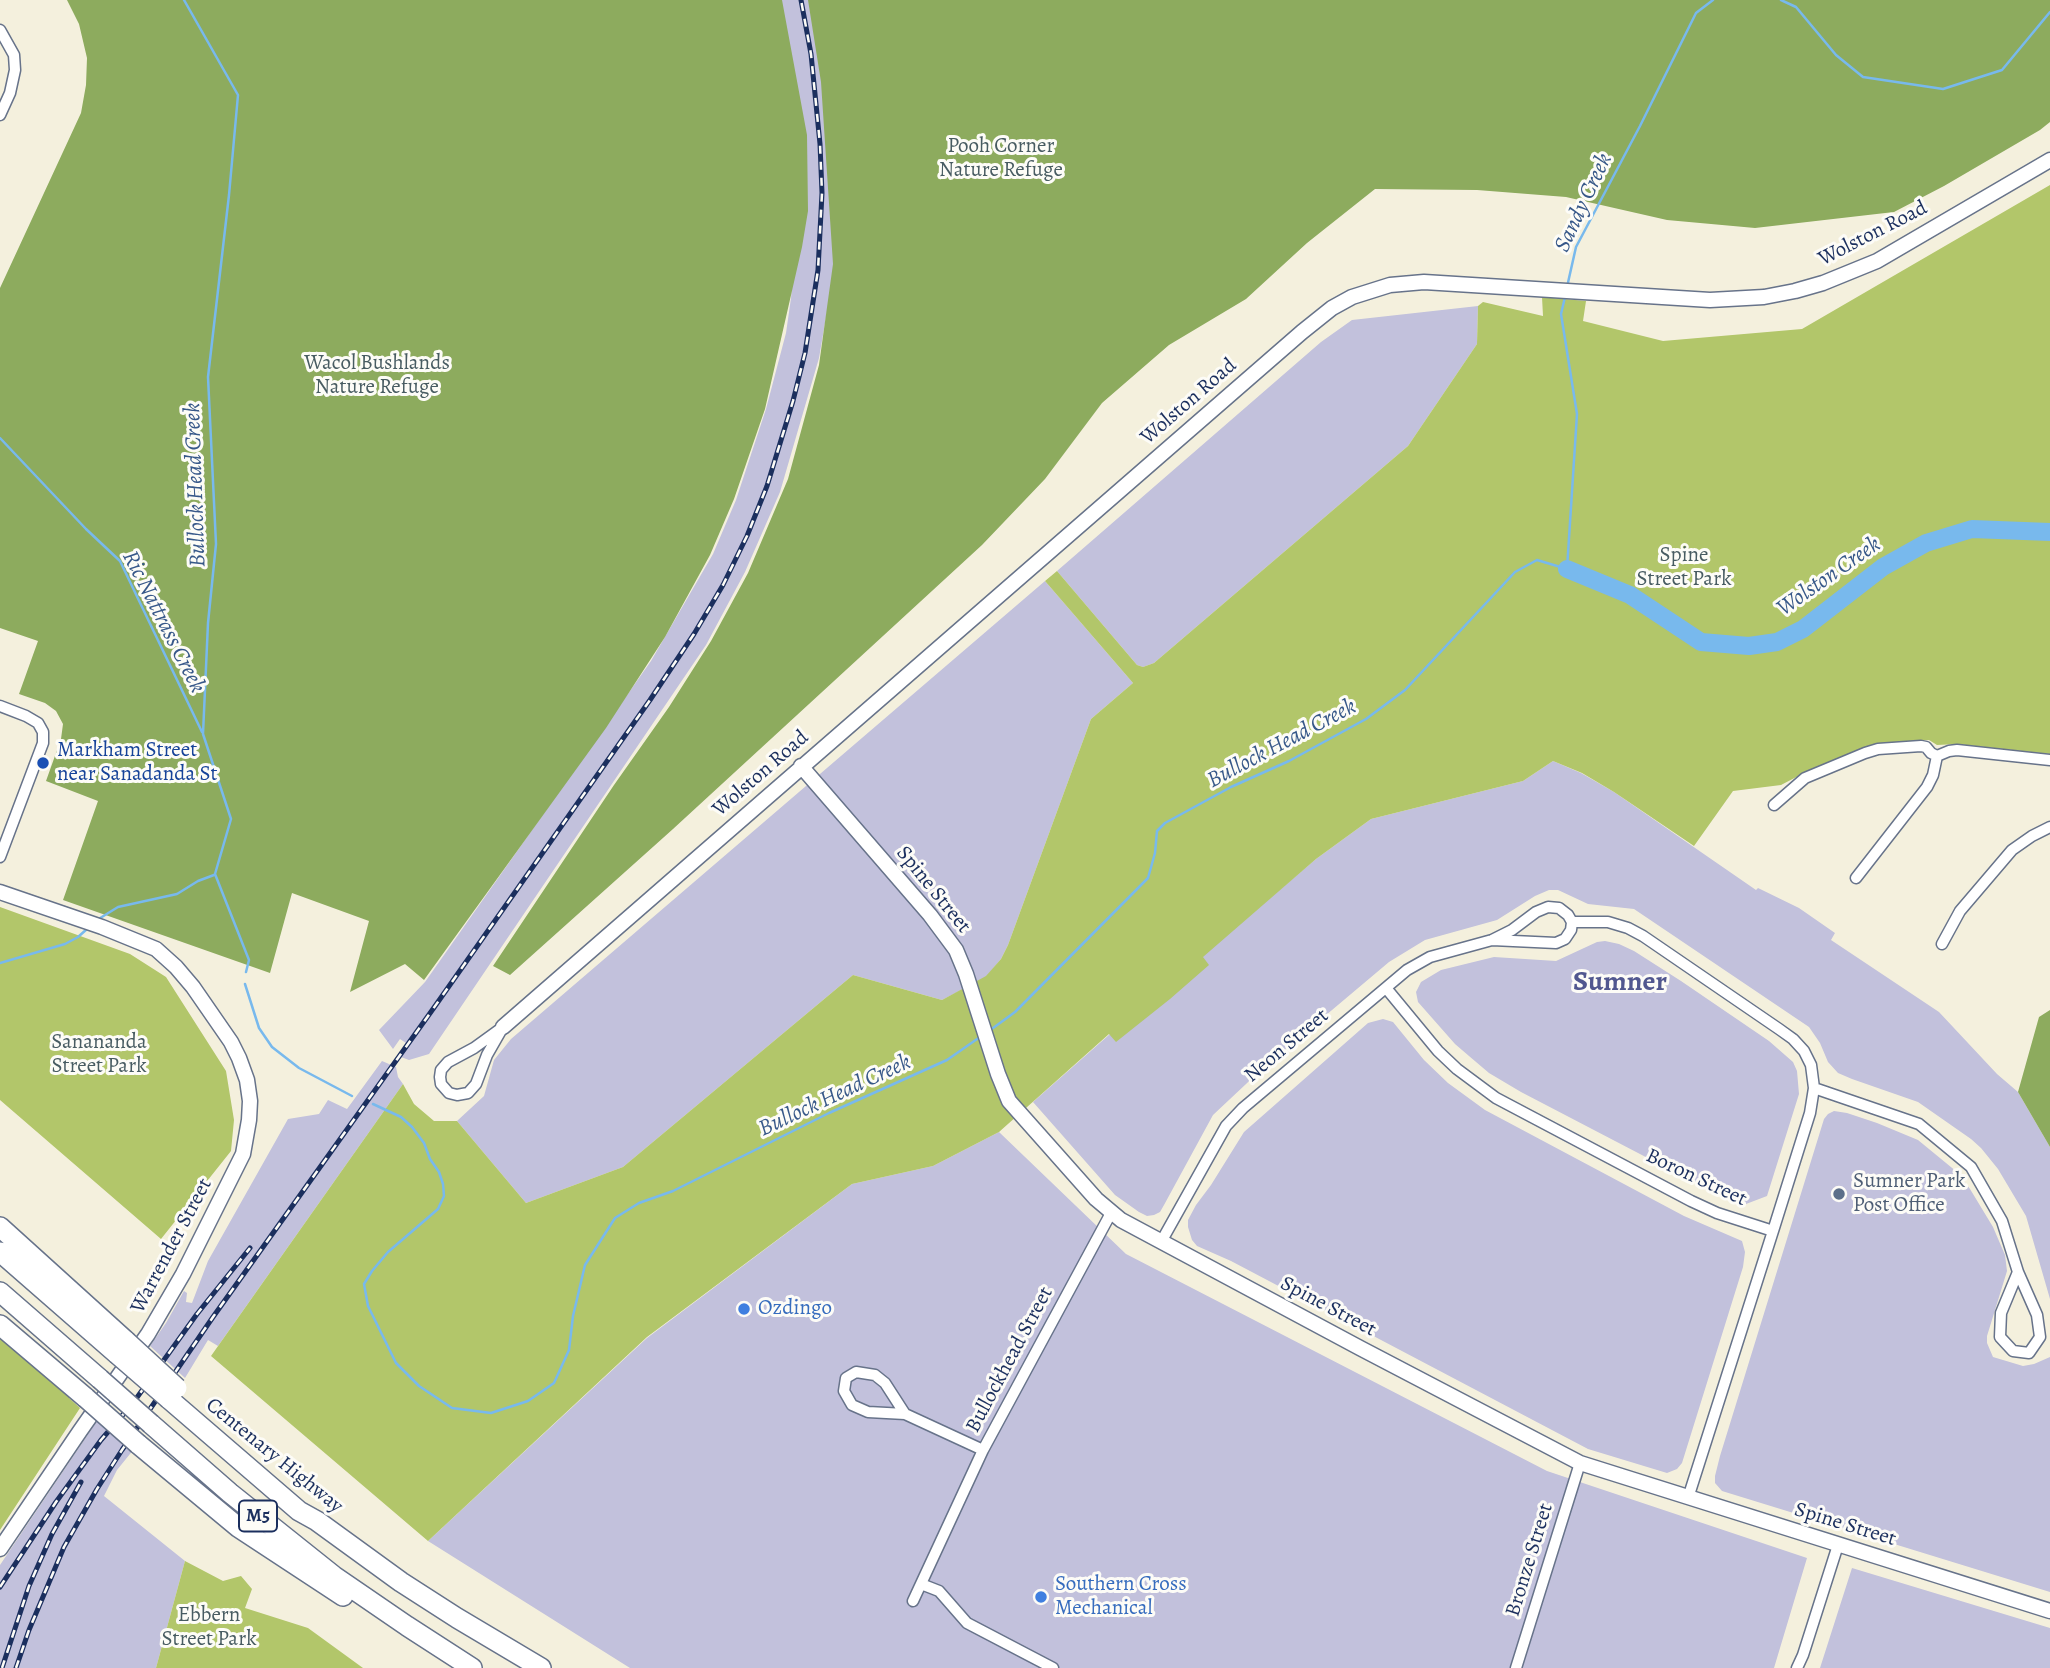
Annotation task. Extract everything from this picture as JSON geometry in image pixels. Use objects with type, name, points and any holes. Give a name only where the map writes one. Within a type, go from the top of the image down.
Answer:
[{"type":"highway","points":[[0,1227],[122,1348]]},
{"type":"highway","name":"Centenary Highway","points":[[0,1252],[122,1348],[299,1511],[413,1590],[541,1668]]},
{"type":"highway","name":"M5","points":[[0,1292],[293,1545],[371,1602],[472,1668]]},
{"type":"highway","points":[[0,1325],[208,1504],[278,1555],[345,1598],[371,1602]]},
{"type":"street","points":[[0,30],[14,55],[15,70],[10,93],[0,116]]},
{"type":"street","name":"Wolston Road","points":[[503,1027],[487,1055],[476,1084],[468,1093],[449,1093],[441,1084],[440,1077],[441,1070],[448,1062],[474,1048],[503,1027],[1332,308],[1371,290],[1408,283],[1442,282],[1698,299],[1764,297],[1805,289],[1877,261],[2050,160]]},
{"type":"street","points":[[0,706],[38,723],[43,732],[43,743],[0,857]]},
{"type":"street","points":[[1774,805],[1805,778],[1865,753],[1921,746],[1937,756]]},
{"type":"street","points":[[1937,756],[1957,750],[2050,760]]},
{"type":"street","points":[[1856,878],[1927,787],[1937,756]]},
{"type":"street","name":"Spine Street","points":[[802,766],[942,929],[956,950],[1009,1101],[1081,1183],[1111,1213],[1127,1224],[1580,1463],[2050,1611]]},
{"type":"street","points":[[1942,944],[1960,911],[2012,850],[2050,827]]},
{"type":"street","name":"Warrender Street","points":[[0,892],[102,927],[156,949],[193,987],[231,1042],[247,1080],[250,1101],[250,1121],[243,1154],[183,1274],[148,1334],[0,1549]]},
{"type":"street","name":"Neon Street","points":[[1161,1242],[1226,1126],[1243,1108],[1419,961],[1492,940],[1548,907],[1559,908],[1572,922],[1571,930],[1565,939],[1556,943],[1492,940]]},
{"type":"street","name":"Neon Street","points":[[1572,922],[1608,922],[1643,936],[1779,1029],[1804,1051],[1811,1065],[1814,1088],[1810,1113],[1773,1231]]},
{"type":"street","name":"Boron Street","points":[[1385,988],[1438,1051],[1496,1098],[1692,1201],[1717,1213],[1773,1231]]},
{"type":"street","points":[[1814,1088],[1919,1124],[1971,1167],[2002,1221],[2018,1272],[2037,1315],[2040,1337],[2029,1353],[2013,1351],[2000,1337],[2001,1313],[2018,1272]]},
{"type":"street","name":"Bullockhead Street","points":[[912,1601],[984,1450],[1111,1213]]},
{"type":"street","points":[[1688,1497],[1773,1231]]},
{"type":"street","points":[[905,1414],[885,1383],[874,1375],[856,1372],[846,1378],[844,1391],[852,1405],[868,1412],[905,1414],[984,1450]]},
{"type":"street","name":"Bronze Street","points":[[1516,1668],[1580,1463]]},
{"type":"street","points":[[1797,1668],[1838,1545]]},
{"type":"street","points":[[921,1584],[939,1591],[967,1623],[1053,1668]]},
{"type":"street","points":[[1803,1656],[1803,1668]]},
{"type":"shaded area","points":[[778,0],[814,0],[842,224],[819,358],[780,492],[745,572],[706,645],[429,1054],[409,1060],[401,1057],[409,1045],[400,1039],[393,1049],[379,1030],[425,982],[651,661],[713,554],[736,500],[766,409],[786,333],[798,215]]},
{"type":"shaded area","points":[[1478,306],[1477,344],[1408,446],[1154,663],[1143,667],[1137,665],[1057,571],[1321,342],[1352,320]]},
{"type":"shaded area","points":[[1045,581],[1133,683],[1091,719],[1008,945],[1001,959],[986,977],[942,1000],[853,975],[623,1167],[526,1203],[457,1121],[484,1096],[494,1060],[511,1039]]},
{"type":"shaded area","points":[[1553,761],[1614,792],[1756,890],[1758,888],[1799,908],[1835,933],[1831,940],[1939,1012],[1997,1074],[2018,1092],[2050,1147],[2050,1299],[2026,1216],[1998,1169],[1971,1139],[1918,1102],[1838,1073],[1828,1062],[1809,1027],[1634,909],[1588,904],[1558,890],[1549,890],[1535,896],[1497,920],[1425,940],[1389,962],[1262,1069],[1213,1115],[1160,1212],[1154,1215],[1147,1216],[1139,1212],[1115,1195],[1033,1102],[1316,859],[1371,819],[1523,781]]},
{"type":"shaded area","points":[[1605,941],[1634,951],[1681,981],[1769,1041],[1793,1062],[1797,1071],[1799,1094],[1767,1196],[1746,1204],[1709,1190],[1521,1092],[1489,1073],[1455,1044],[1418,1002],[1416,992],[1421,982],[1441,970],[1494,957],[1556,961]]},
{"type":"shaded area","points":[[1383,1019],[1393,1022],[1424,1060],[1448,1083],[1485,1110],[1684,1216],[1742,1241],[1745,1252],[1743,1267],[1682,1463],[1677,1469],[1667,1473],[1588,1449],[1231,1261],[1197,1246],[1192,1240],[1188,1220],[1244,1132],[1368,1023]]},
{"type":"shaded area","points":[[382,1061],[396,1067],[403,1084],[218,1346],[208,1340],[185,1378],[150,1346],[184,1291],[187,1293],[186,1302],[192,1303],[208,1261],[288,1119],[319,1114],[328,1100],[347,1109]]},
{"type":"shaded area","points":[[1834,1111],[1877,1123],[1918,1140],[1957,1172],[1993,1227],[2005,1255],[2007,1271],[1987,1336],[1993,1357],[2023,1366],[2050,1357],[2050,1592],[1722,1491],[1715,1483],[1720,1456],[1824,1119]]},
{"type":"shaded area","points":[[999,1132],[1126,1254],[1547,1471],[1807,1558],[1774,1668],[630,1668],[428,1541],[647,1338],[852,1184],[933,1166]]},
{"type":"shaded area","points":[[99,1418],[134,1449],[117,1470],[104,1496],[185,1561],[156,1668],[0,1668],[0,1565]]},
{"type":"shaded area","points":[[1852,1568],[2050,1628],[2050,1668],[1820,1668]]},
{"type":"green space","name":"Wacol Bushlands Nature Refuge","points":[[67,0],[782,0],[807,135],[808,211],[765,409],[734,499],[710,555],[665,637],[606,728],[424,980],[405,964],[350,992],[369,921],[292,893],[270,973],[63,900],[98,801],[46,781],[61,739],[63,724],[56,711],[45,703],[19,694],[38,641],[0,628],[0,288],[81,113],[87,58],[79,24]]},
{"type":"green space","name":"Pooh Corner Nature Refuge","points":[[808,0],[2050,0],[2050,122],[1944,186],[1894,212],[1755,228],[1667,220],[1566,197],[1477,190],[1375,189],[1307,243],[1246,299],[1169,345],[1102,403],[1045,479],[982,545],[510,975],[493,966],[711,641],[748,573],[788,479],[819,365],[833,264],[821,82]]},
{"type":"green space","name":"Spine Street Park","points":[[2050,185],[2050,754],[1957,744],[1937,745],[1929,740],[1919,740],[1806,772],[1781,785],[1733,791],[1694,846],[1614,792],[1582,773],[1553,761],[1523,781],[1371,819],[1316,859],[1203,957],[1209,965],[1170,999],[1116,1042],[1109,1034],[999,1132],[933,1166],[852,1184],[647,1337],[428,1541],[211,1356],[403,1084],[414,1104],[434,1121],[457,1121],[526,1203],[623,1167],[853,975],[942,1000],[986,976],[1001,959],[1008,945],[1091,719],[1133,683],[1045,581],[1057,571],[1137,665],[1143,667],[1154,663],[1408,446],[1477,344],[1478,306],[1483,302],[1543,316],[1542,297],[1586,301],[1583,321],[1663,341],[1802,329]]},
{"type":"green space","name":"Sanananda Street Park","points":[[0,907],[130,954],[166,977],[226,1071],[234,1120],[231,1151],[161,1239],[0,1100]]},
{"type":"green space","points":[[2050,1010],[2050,1147],[2018,1092],[2039,1017]]},
{"type":"green space","points":[[0,1336],[73,1392],[69,1398],[80,1408],[0,1530]]},
{"type":"green space","name":"Ebbern Street Park","points":[[185,1561],[223,1581],[241,1576],[252,1589],[245,1608],[308,1628],[363,1668],[156,1668]]},
{"type":"waterway","name":"Bullock Head Creek","points":[[184,0],[238,95],[208,377],[216,544],[208,623],[203,734],[231,819],[215,874],[249,960],[246,972]]},
{"type":"waterway","name":"Sandy Creek","points":[[1567,287],[1576,247],[1696,13],[1713,0]]},
{"type":"waterway","name":"Sandy Creek","points":[[1781,0],[1796,7],[1836,55],[1863,77],[1943,89],[2002,70],[2050,12]]},
{"type":"waterway","name":"Bullock Head Creek","points":[[989,1031],[1015,1012],[1148,878],[1155,853],[1157,831],[1165,823],[1366,719],[1405,690],[1515,572],[1537,560],[1567,569],[1577,414],[1561,314],[1565,297]]},
{"type":"waterway","name":"Ric Nattrass Creek","points":[[0,438],[120,561],[202,732]]},
{"type":"waterway","name":"Wolston Creek","points":[[1567,569],[1630,595],[1701,642],[1749,646],[1777,642],[1803,629],[1883,567],[1926,543],[1972,529],[2050,532]]},
{"type":"waterway","points":[[97,920],[118,907],[177,894],[214,875]]},
{"type":"waterway","points":[[0,963],[65,944],[87,929]]},
{"type":"waterway","name":"Bullock Head Creek","points":[[245,984],[259,1028],[272,1047],[299,1068],[352,1096]]},
{"type":"waterway","name":"Bullock Head Creek","points":[[373,1104],[401,1117],[412,1127],[439,1172],[444,1196],[438,1209],[388,1252],[372,1271],[364,1284],[368,1306],[396,1363],[419,1386],[452,1408],[491,1413],[528,1401],[554,1383],[569,1350],[573,1316],[585,1265],[615,1218],[639,1203],[673,1191],[829,1113],[947,1060],[980,1037]]},
{"type":"railway","points":[[16,1668],[64,1547],[122,1450],[213,1317],[650,700],[723,585],[747,536],[767,486],[793,401],[805,353],[818,270],[822,193],[820,144],[811,54],[801,0]]},
{"type":"railway","points":[[0,1587],[101,1440],[133,1403],[197,1314],[250,1248]]},
{"type":"railway","points":[[2,1668],[29,1586],[52,1534],[81,1482]]},
{"type":"place","name":"Markham Street near Sanadanda St","points":[[43,763]]},
{"type":"place","name":"Sumner Park Post Office","points":[[1839,1194]]},
{"type":"place","name":"Ozdingo","points":[[744,1309]]},
{"type":"place","name":"Southern Cross Mechanical","points":[[1041,1597]]},
{"type":"district","name":"Sumner","points":[[1620,983]]}]
